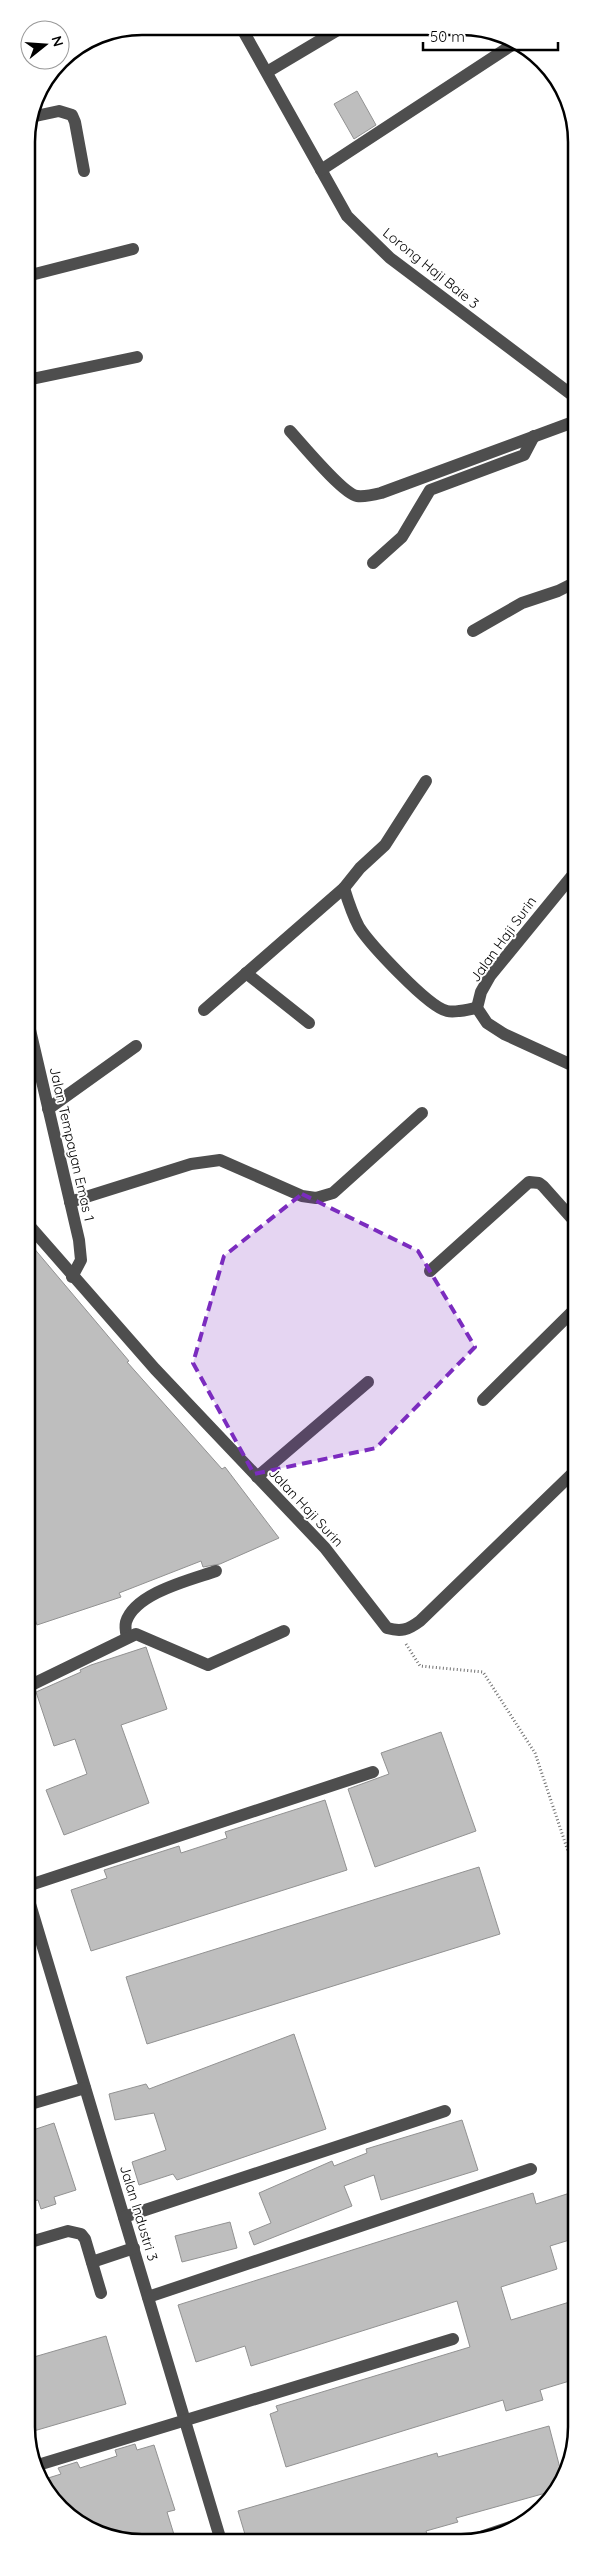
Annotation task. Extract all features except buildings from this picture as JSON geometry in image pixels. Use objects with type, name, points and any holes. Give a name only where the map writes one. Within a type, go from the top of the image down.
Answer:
[{"type":"street","name":"Lorong Haji Baie 3","points":[[245,35],[347,216],[390,258],[568,392]]},
{"type":"street","points":[[266,72],[329,35]]},
{"type":"street","points":[[321,170],[510,47]]},
{"type":"street","points":[[39,115],[59,111],[72,115],[76,122],[84,171]]},
{"type":"street","points":[[35,274],[133,249]]},
{"type":"street","points":[[35,378],[137,357]]},
{"type":"street","points":[[290,431],[344,488],[356,496],[381,493],[568,424]]},
{"type":"street","points":[[373,563],[402,537],[430,490],[524,455],[534,436]]},
{"type":"street","points":[[473,631],[522,603],[558,592],[568,586]]},
{"type":"street","points":[[204,1010],[344,888],[360,868],[385,845],[426,781]]},
{"type":"street","name":"Jalan Haji Surin","points":[[477,1008],[481,992],[490,976],[568,880]]},
{"type":"street","points":[[344,888],[350,908],[360,927],[373,945],[407,980],[438,1007],[446,1011],[477,1008],[487,1023],[504,1034],[568,1063]]},
{"type":"street","points":[[246,973],[309,1023]]},
{"type":"street","points":[[48,1108],[136,1046]]},
{"type":"street","name":"Jalan Tempayan Emas 1","points":[[35,1052],[82,1255],[80,1265],[72,1277]]},
{"type":"street","points":[[70,1202],[192,1164],[220,1160],[288,1190],[316,1198],[333,1193],[422,1113]]},
{"type":"street","points":[[430,1270],[529,1182],[539,1183],[543,1186],[568,1214]]},
{"type":"street","name":"Jalan Haji Surin","points":[[35,1233],[72,1277],[325,1548],[387,1628],[398,1631]]},
{"type":"street","points":[[483,1400],[568,1316]]},
{"type":"street","points":[[257,1477],[368,1382]]},
{"type":"street","points":[[398,1631],[410,1628],[420,1621],[568,1478]]},
{"type":"street","points":[[127,1638],[126,1622],[133,1610],[146,1598],[216,1571]]},
{"type":"street","points":[[35,1683],[136,1634],[208,1665],[284,1631]]},
{"type":"street","points":[[35,1883],[373,1772]]},
{"type":"street","name":"Jalan Industri 3","points":[[35,1921],[219,2534]]},
{"type":"street","points":[[35,2103],[85,2088]]},
{"type":"street","points":[[124,2217],[445,2111]]},
{"type":"street","points":[[148,2297],[531,2169]]},
{"type":"street","points":[[35,2241],[75,2230],[85,2239],[101,2293]]},
{"type":"street","points":[[92,2262],[134,2248]]},
{"type":"street","points":[[42,2464],[453,2339]]},
{"type":"path","points":[[398,1631],[420,1666],[483,1672],[535,1753],[568,1851]]},
{"type":"highlighted area","points":[[302,1194],[418,1251],[475,1347],[376,1448],[254,1474],[193,1363],[224,1256]]}]
